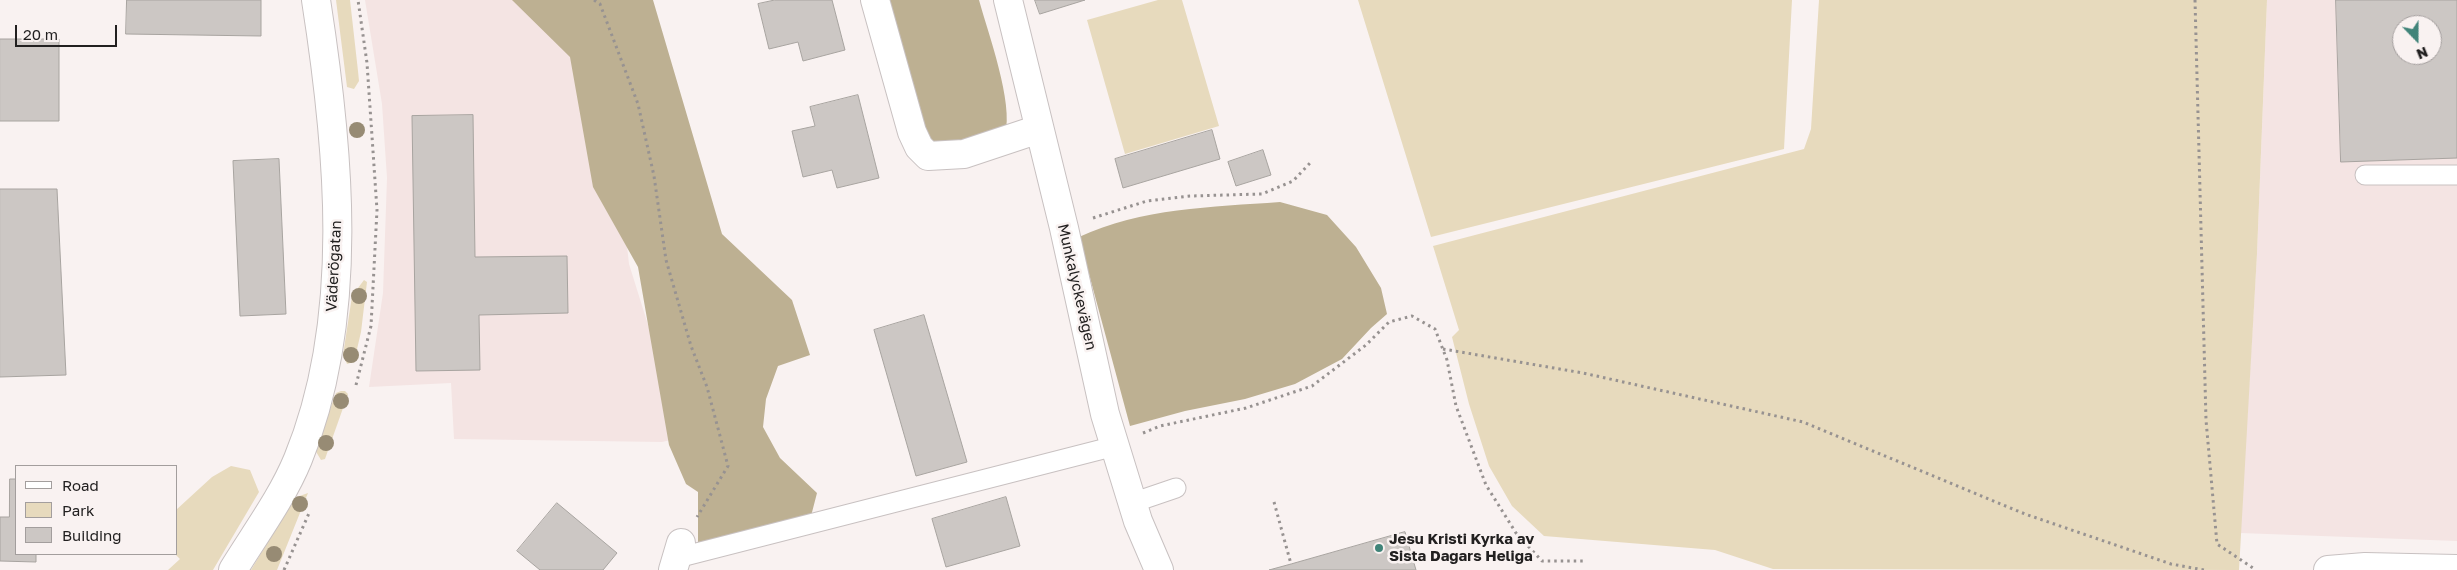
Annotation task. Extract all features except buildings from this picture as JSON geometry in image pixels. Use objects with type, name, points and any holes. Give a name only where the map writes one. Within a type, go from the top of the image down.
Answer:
[{"type":"street","name":"Väderögatan","points":[[233,570],[270,511],[298,460],[320,392],[336,293],[337,177],[326,65],[316,0]]},
{"type":"street","points":[[876,0],[912,132],[919,147],[928,156],[964,154],[1038,129]]},
{"type":"street","name":"Munkalyckevägen","points":[[1008,0],[1038,129],[1064,228],[1105,414],[1132,503],[1159,570]]},
{"type":"street","points":[[2328,570],[2365,567],[2457,569]]},
{"type":"lane","points":[[2365,174],[2457,174]]},
{"type":"lane","points":[[677,557],[1115,446]]},
{"type":"lane","points":[[1132,503],[1176,488]]},
{"type":"path","points":[[594,0],[600,4],[638,104],[654,176],[666,260],[691,346],[707,387],[728,466],[677,557]]},
{"type":"path","points":[[2195,0],[2206,420],[2217,544],[2256,570]]},
{"type":"path","points":[[1064,228],[1147,201],[1190,196],[1262,194],[1293,181],[1311,162]]},
{"type":"path","points":[[1115,446],[1160,426],[1246,408],[1312,386],[1366,345],[1389,322],[1412,316],[1435,328],[1443,350],[1456,406],[1486,485],[1516,532],[1542,561],[1583,561]]},
{"type":"path","points":[[1443,350],[1583,372],[1803,422],[2025,514],[2171,564],[2204,570]]},
{"type":"path","points":[[1274,502],[1291,564]]},
{"type":"shaded area","points":[[365,0],[562,0],[611,102],[629,264],[683,437],[662,442],[454,439],[451,383],[369,387],[383,293],[387,178],[382,104]]},
{"type":"shaded area","points":[[512,0],[653,0],[722,234],[792,300],[810,355],[778,366],[766,399],[763,427],[780,458],[817,493],[810,520],[698,545],[698,492],[686,484],[669,445],[638,267],[593,187],[570,57]]},
{"type":"shaded area","points":[[883,0],[979,0],[1003,87],[1007,121],[1005,135],[934,147],[922,132]]},
{"type":"shaded area","points":[[2267,0],[2457,0],[2457,541],[2240,533],[2257,254]]},
{"type":"shaded area","points":[[1280,202],[1327,215],[1356,247],[1381,288],[1387,314],[1342,359],[1295,384],[1245,399],[1185,411],[1130,426],[1079,237],[1103,227],[1152,214],[1177,210]]},
{"type":"green space","points":[[336,0],[350,0],[359,81],[354,89],[347,87]]},
{"type":"green space","points":[[1158,0],[1182,0],[1219,126],[1125,154],[1087,20]]},
{"type":"green space","points":[[1358,0],[1792,0],[1784,149],[1431,237]]},
{"type":"green space","points":[[1819,0],[2267,0],[2257,254],[2239,570],[1773,569],[1715,550],[1544,536],[1512,506],[1489,466],[1469,404],[1452,337],[1459,330],[1433,246],[1804,149],[1811,129]]},
{"type":"green space","points":[[364,280],[367,282],[361,332],[354,362],[347,364],[343,355],[352,296]]},
{"type":"green space","points":[[345,391],[348,394],[325,459],[321,460],[315,450],[336,393]]},
{"type":"green space","points":[[231,466],[250,470],[259,492],[213,570],[168,570],[180,559],[176,555],[178,555],[178,508],[212,477]]},
{"type":"green space","points":[[308,493],[277,570],[251,570],[294,498]]},
{"type":"place","name":"Jesu Kristi Kyrka av Sista Dagars Heliga","points":[[1379,548]]}]
